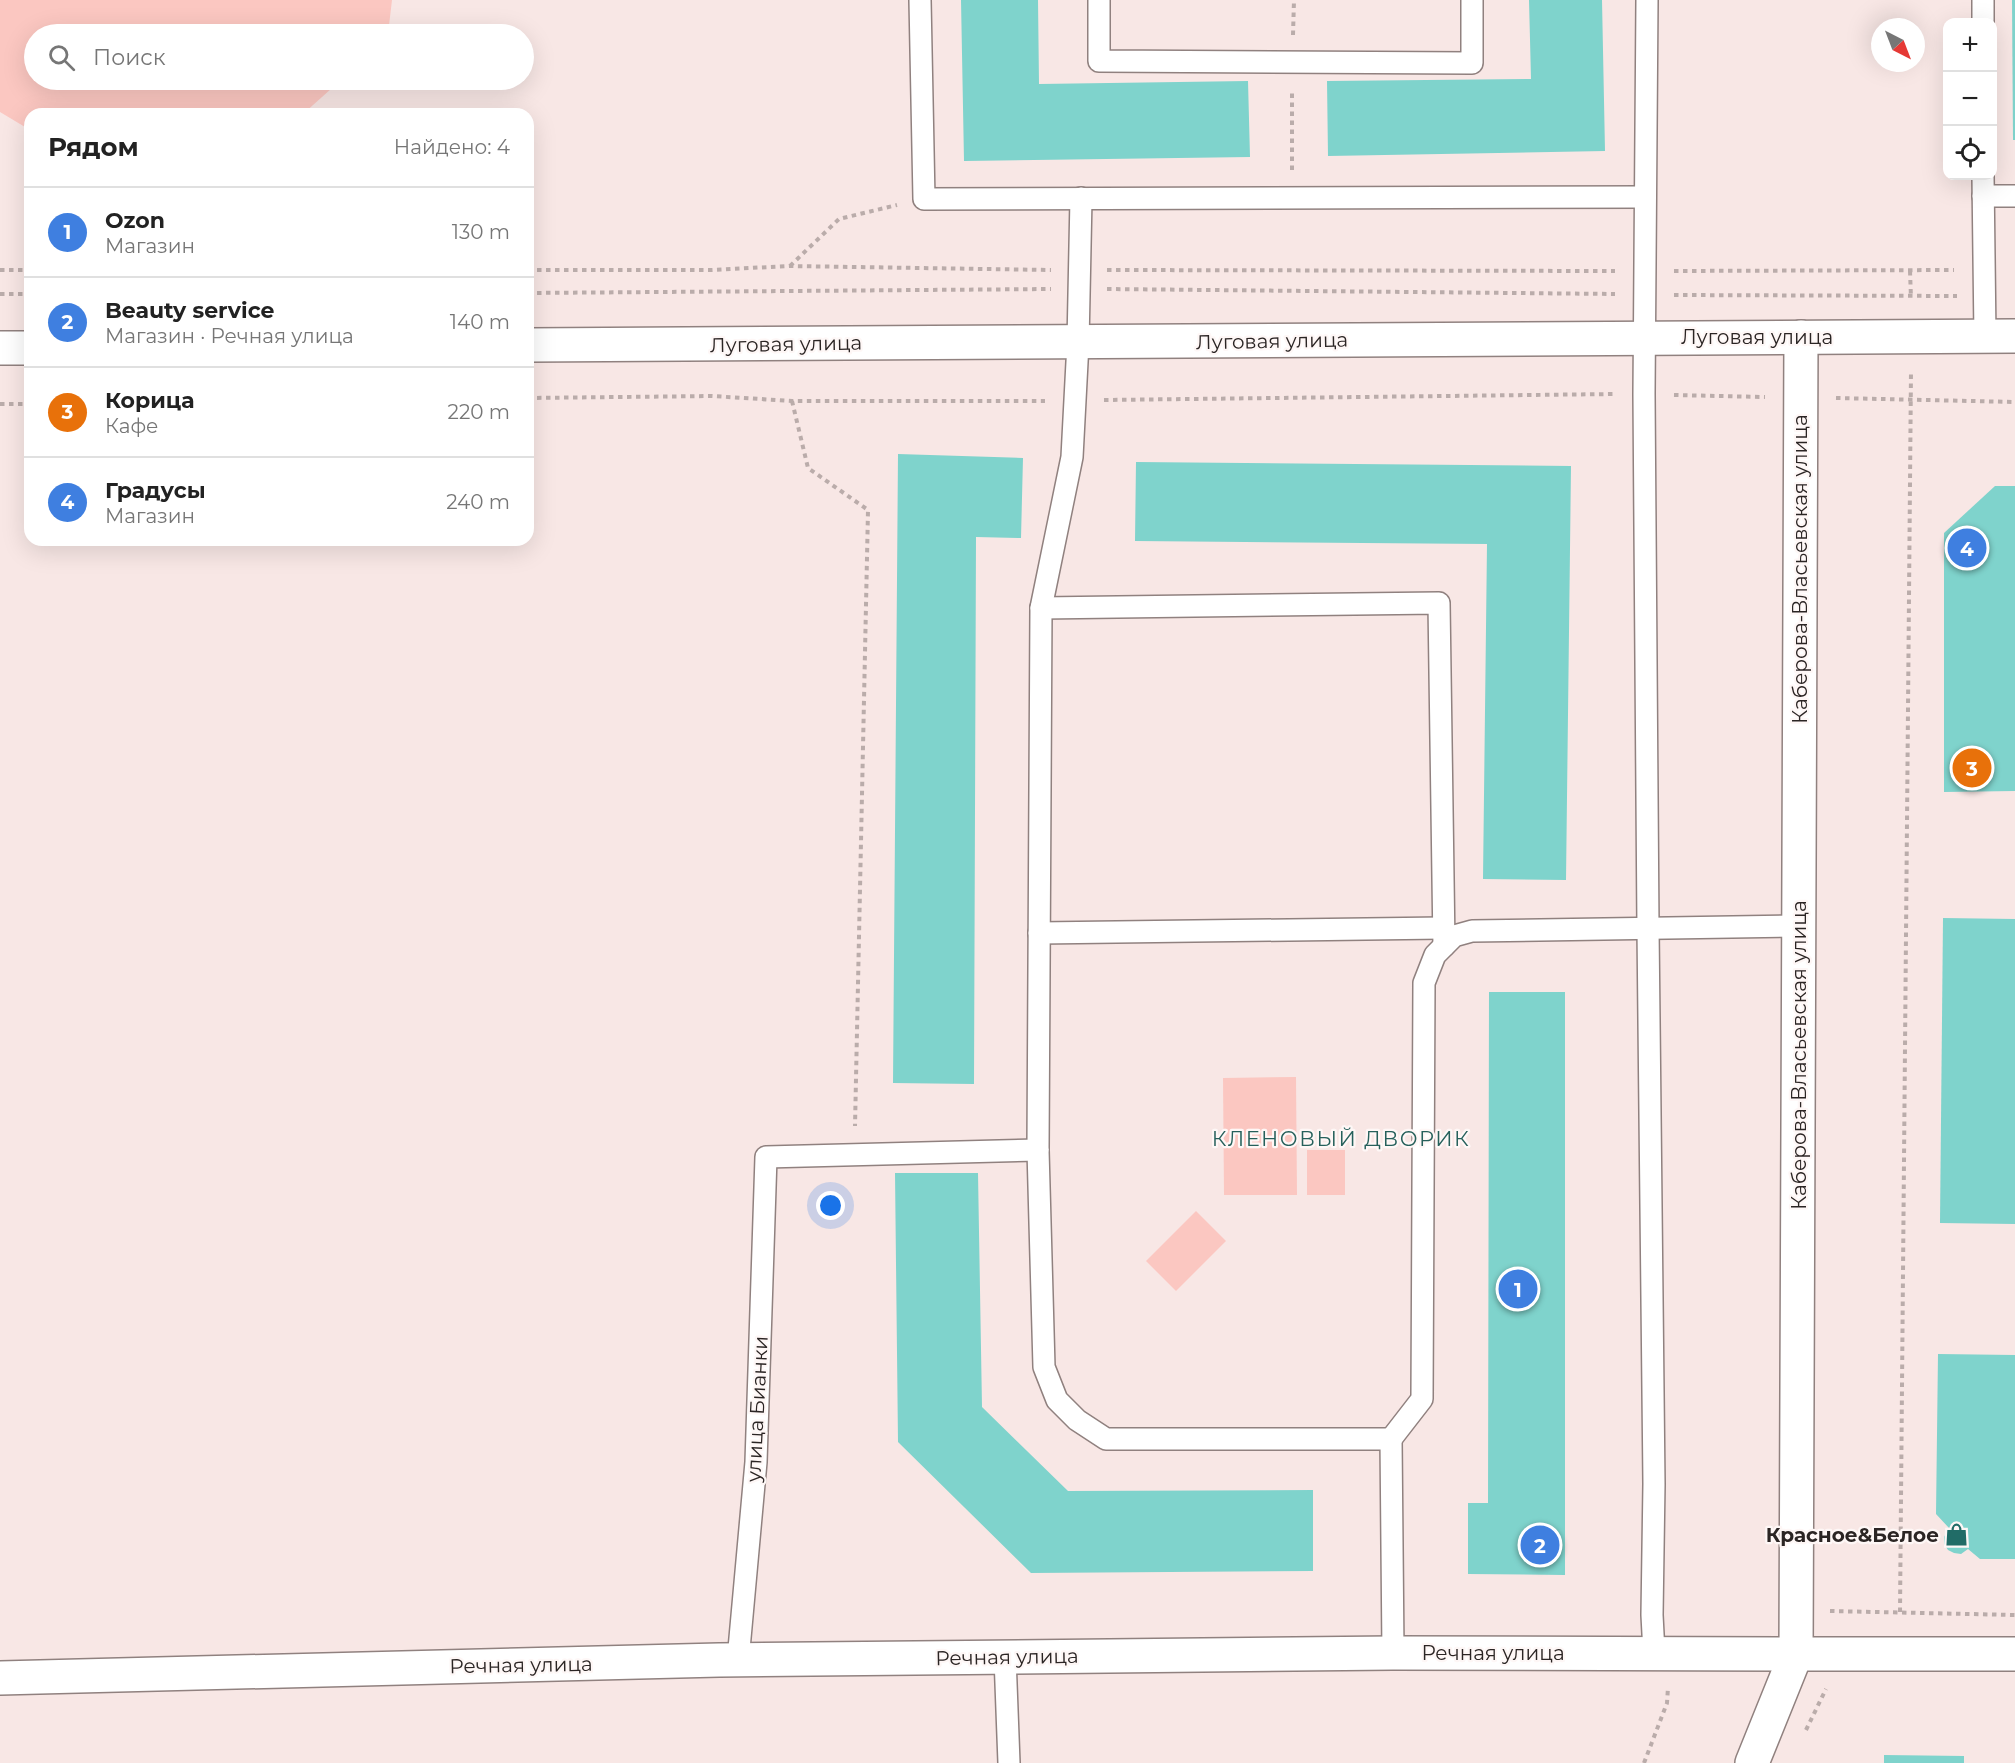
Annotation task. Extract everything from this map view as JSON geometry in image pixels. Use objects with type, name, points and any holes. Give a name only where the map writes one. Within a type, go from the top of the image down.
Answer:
[{"type":"street","name":"Луговая улица","points":[[534,345],[2000,336]]},
{"type":"street","name":"Каберова-Власьевская улица","points":[[1752,1763],[1796,1654],[1801,338]]},
{"type":"street","points":[[0,348],[24,348]]},
{"type":"street","name":"Речная улица","points":[[0,1678],[738,1660],[1393,1653],[2015,1654]]},
{"type":"lane","points":[[920,0],[924,199],[1645,197]]},
{"type":"lane","points":[[1099,0],[1099,61],[1472,63],[1472,0]]},
{"type":"lane","points":[[1647,0],[1644,394],[1647,928],[1654,1484],[1652,1615],[1662,1653]]},
{"type":"lane","points":[[1983,0],[1983,18]]},
{"type":"lane","points":[[2000,336],[1984,296],[1983,186],[2015,196]]},
{"type":"lane","points":[[1081,198],[1078,343],[1072,457],[1041,609],[1038,1150],[1044,1367],[1057,1400],[1077,1420],[1106,1439],[1391,1439]]},
{"type":"lane","points":[[1041,609],[1439,603],[1443,937],[1424,983],[1422,1399],[1391,1439],[1393,1653]]},
{"type":"lane","points":[[1039,933],[1443,937],[1472,931],[1800,926]]},
{"type":"lane","points":[[854,1155],[1038,1150]]},
{"type":"lane","name":"улица Бианки","points":[[738,1660],[756,1462],[766,1157],[854,1155]]},
{"type":"lane","points":[[1005,1657],[1009,1763]]},
{"type":"path","points":[[1292,62],[1292,197]]},
{"type":"path","points":[[789,266],[839,219],[924,199]]},
{"type":"path","points":[[534,270],[711,270],[789,266],[1079,280],[1645,295],[1984,296]]},
{"type":"path","points":[[0,270],[24,270]]},
{"type":"path","points":[[534,293],[1079,280],[1645,271],[1984,270]]},
{"type":"path","points":[[1900,1612],[1911,401],[1910,271]]},
{"type":"path","points":[[0,294],[24,294]]},
{"type":"path","points":[[534,398],[712,396],[792,401],[1644,394],[2015,402]]},
{"type":"path","points":[[792,401],[807,468],[868,510],[854,1155]]},
{"type":"path","points":[[0,404],[24,404]]},
{"type":"path","points":[[1796,1610],[2015,1615]]},
{"type":"path","points":[[1644,1763],[1667,1703],[1662,1653]]},
{"type":"shaded area","points":[[0,0],[392,0],[389,24],[24,24],[24,90],[330,90],[310,108],[24,108],[24,126],[0,112]]},
{"type":"shaded area","points":[[1296,1077],[1297,1195],[1224,1195],[1223,1078]]},
{"type":"shaded area","points":[[1307,1150],[1345,1150],[1345,1195],[1307,1195]]},
{"type":"shaded area","points":[[1196,1211],[1226,1241],[1176,1291],[1146,1261]]},
{"type":"building","points":[[961,0],[1038,0],[1039,84],[1248,81],[1250,157],[964,161]]},
{"type":"building","points":[[1529,0],[1602,0],[1605,151],[1328,156],[1327,81],[1531,79]]},
{"type":"building","points":[[2012,0],[2015,0],[2015,140],[2013,140]]},
{"type":"building","points":[[898,454],[1023,458],[1021,538],[976,537],[974,1084],[893,1083]]},
{"type":"building","points":[[1136,462],[1571,466],[1566,880],[1483,879],[1487,544],[1135,541]]},
{"type":"building","points":[[1995,486],[2015,486],[2015,791],[1944,792],[1944,533]]},
{"type":"building","points":[[1943,918],[2015,919],[2015,1224],[1940,1223]]},
{"type":"building","points":[[1489,992],[1565,992],[1565,1575],[1468,1574],[1468,1503],[1488,1503]]},
{"type":"building","points":[[895,1173],[978,1173],[982,1407],[1068,1491],[1313,1490],[1313,1571],[1031,1573],[898,1442]]},
{"type":"building","points":[[1938,1354],[2015,1355],[2015,1559],[1980,1559],[1968,1549],[1961,1554],[1954,1553],[1944,1544],[1944,1537],[1949,1528],[1936,1514]]},
{"type":"building","points":[[1884,1755],[1964,1756],[1964,1763],[1884,1763]]},
{"type":"place","name":"Градусы","points":[[1967,548]]},
{"type":"place","name":"Корица","points":[[1972,768]]},
{"type":"place","name":"Ozon","points":[[1518,1289]]},
{"type":"place","name":"Красное&Белое","points":[[1957,1535]]},
{"type":"place","name":"Beauty service","points":[[1540,1545]]},
{"type":"district","name":"КЛЕНОВЫЙ ДВОРИК","points":[[1341,1138]]}]
